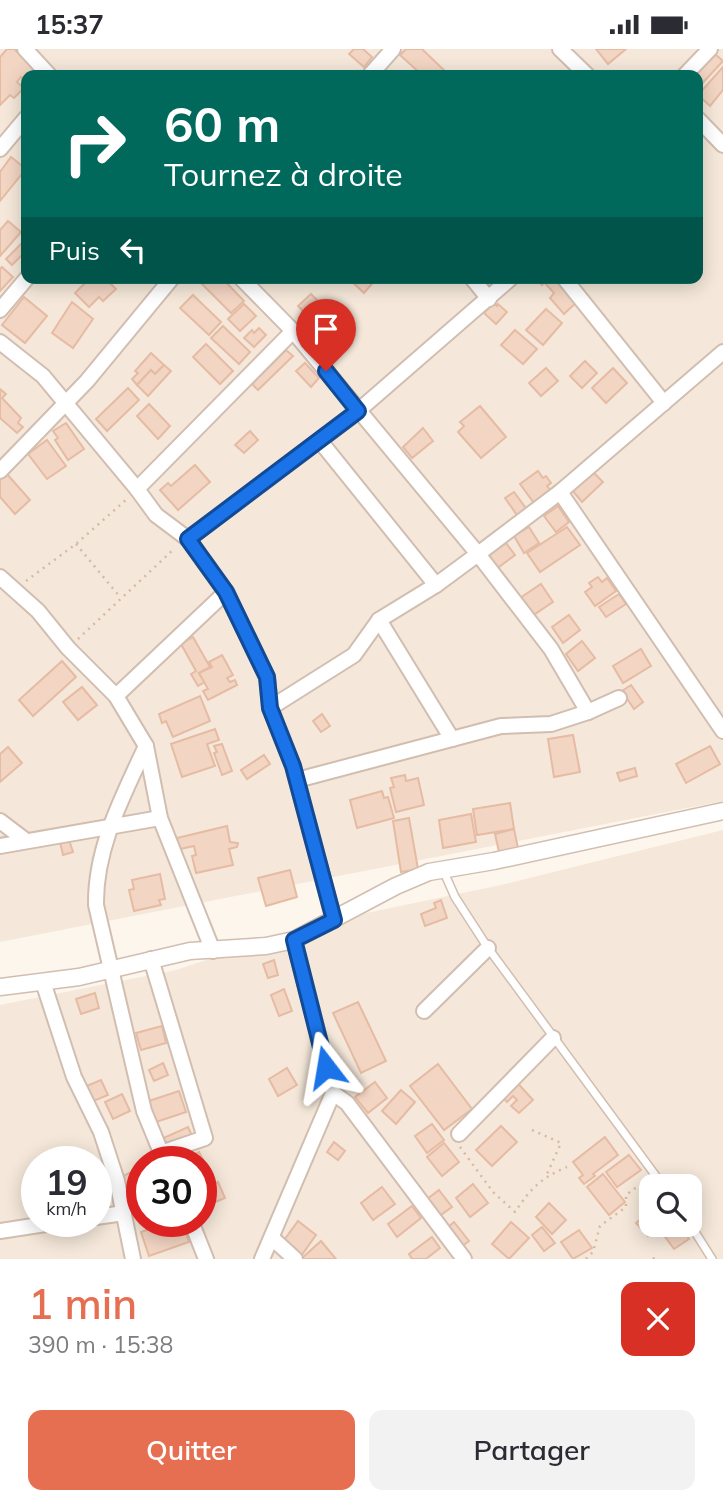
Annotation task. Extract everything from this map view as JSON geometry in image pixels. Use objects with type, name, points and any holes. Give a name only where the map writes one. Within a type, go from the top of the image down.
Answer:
[{"type":"street","points":[[25,49],[44,70]]},
{"type":"street","points":[[374,70],[393,49]]},
{"type":"street","points":[[560,49],[582,70]]},
{"type":"street","points":[[690,70],[710,49]]},
{"type":"street","points":[[0,149],[21,124]]},
{"type":"street","points":[[703,124],[723,145]]},
{"type":"street","points":[[0,310],[22,284]]},
{"type":"street","points":[[0,471],[87,381],[167,284]]},
{"type":"street","points":[[247,284],[293,331],[478,554],[551,649],[588,712]]},
{"type":"street","points":[[477,284],[489,299]]},
{"type":"street","points":[[188,539],[358,411],[505,284]]},
{"type":"street","points":[[570,284],[664,403]]},
{"type":"street","points":[[137,489],[293,331]]},
{"type":"street","points":[[0,342],[43,376],[156,515],[188,539],[226,592],[267,677],[270,708],[297,780],[334,920]]},
{"type":"street","points":[[270,708],[354,655],[379,620],[436,585],[560,492],[723,352]]},
{"type":"street","points":[[320,441],[436,585]]},
{"type":"street","points":[[560,492],[723,731]]},
{"type":"street","points":[[0,576],[38,611],[68,648],[116,696],[146,746],[160,818],[213,951]]},
{"type":"street","points":[[116,696],[226,592]]},
{"type":"street","points":[[379,620],[452,739]]},
{"type":"street","points":[[297,780],[501,726],[551,724],[619,698]]},
{"type":"street","points":[[146,746],[110,826],[96,890],[96,905],[144,1111],[158,1146]]},
{"type":"street","points":[[0,987],[79,977],[190,951],[266,946],[294,940],[396,886],[429,873],[723,811]]},
{"type":"street","points":[[0,846],[160,818]]},
{"type":"street","points":[[0,821],[25,840]]},
{"type":"street","points":[[85,830],[105,847]]},
{"type":"street","points":[[262,1259],[333,1093],[294,940]]},
{"type":"street","points":[[424,1011],[488,948]]},
{"type":"street","points":[[150,959],[205,1138],[188,1146]]},
{"type":"street","points":[[43,982],[74,1077],[101,1132],[117,1181],[133,1259]]},
{"type":"street","points":[[459,1134],[553,1038]]},
{"type":"street","points":[[333,1093],[347,1103],[464,1259]]},
{"type":"street","points":[[112,1215],[124,1213]]},
{"type":"street","points":[[0,1231],[21,1228]]},
{"type":"street","points":[[197,1237],[206,1259]]},
{"type":"street","points":[[272,1238],[295,1259]]},
{"type":"lane","points":[[443,870],[455,897],[488,948],[655,1174]]},
{"type":"lane","points":[[698,1237],[712,1259]]},
{"type":"path","points":[[15,589],[76,544],[137,489]]},
{"type":"path","points":[[68,648],[169,552],[188,539]]},
{"type":"path","points":[[76,544],[120,597]]},
{"type":"path","points":[[532,1130],[561,1143],[546,1176]]},
{"type":"path","points":[[459,1134],[458,1145],[493,1192],[515,1212],[530,1190],[546,1176],[567,1167]]},
{"type":"path","points":[[586,1259],[593,1252],[600,1226],[626,1207],[626,1195],[639,1186]]},
{"type":"shaded area","points":[[0,49],[723,49],[723,801],[0,942]]},
{"type":"shaded area","points":[[723,830],[723,1259],[0,1259],[0,1005],[176,970],[318,923],[501,885]]},
{"type":"building","points":[[7,49],[14,49],[37,70],[21,70],[21,77],[17,82],[21,85],[21,91],[14,98],[10,95],[0,105],[0,57]]},
{"type":"building","points":[[354,49],[363,49],[372,57],[364,67],[349,54]]},
{"type":"building","points":[[406,49],[422,49],[444,70],[416,70],[400,55]]},
{"type":"building","points":[[596,49],[626,49],[608,64]]},
{"type":"building","points":[[714,53],[723,61],[703,83],[703,70],[698,70]]},
{"type":"building","points":[[723,67],[723,90],[710,106],[703,100],[703,89]]},
{"type":"building","points":[[11,157],[21,165],[21,175],[0,201],[0,172]]},
{"type":"building","points":[[8,221],[21,232],[0,256],[0,230]]},
{"type":"building","points":[[21,244],[21,256],[12,265],[6,259]]},
{"type":"building","points":[[2,267],[13,277],[0,291],[0,269]]},
{"type":"building","points":[[84,284],[111,284],[116,289],[103,301],[99,297],[89,307],[75,293]]},
{"type":"building","points":[[202,284],[228,284],[244,301],[231,313]]},
{"type":"building","points":[[354,284],[372,284],[364,293]]},
{"type":"building","points":[[546,284],[565,284],[579,300],[564,314],[550,298],[554,293]]},
{"type":"building","points":[[311,294],[327,310],[334,303],[341,310],[316,335],[301,319],[306,314],[298,306]]},
{"type":"building","points":[[193,295],[221,322],[209,335],[180,308]]},
{"type":"building","points":[[24,297],[47,316],[25,343],[2,325]]},
{"type":"building","points":[[72,302],[93,319],[73,348],[52,333]]},
{"type":"building","points":[[494,303],[507,312],[496,324],[484,313]]},
{"type":"building","points":[[244,304],[256,316],[240,331],[228,319]]},
{"type":"building","points":[[546,309],[562,323],[543,345],[526,330]]},
{"type":"building","points":[[340,317],[346,322],[321,351],[311,342],[319,334],[322,337]]},
{"type":"building","points":[[223,326],[250,352],[239,364],[211,338]]},
{"type":"building","points":[[259,328],[266,335],[254,347],[244,338],[252,330],[254,333]]},
{"type":"building","points":[[515,330],[537,349],[523,364],[501,345]]},
{"type":"building","points":[[341,333],[352,343],[346,349],[335,340]]},
{"type":"building","points":[[206,344],[233,371],[220,384],[193,357]]},
{"type":"building","points":[[286,350],[293,356],[258,390],[252,384]]},
{"type":"building","points":[[151,353],[164,365],[155,374],[151,370],[137,385],[132,379],[138,373],[135,371]]},
{"type":"building","points":[[585,361],[597,373],[582,388],[570,376]]},
{"type":"building","points":[[305,363],[319,378],[311,387],[296,371]]},
{"type":"building","points":[[164,365],[171,371],[148,396],[137,385],[151,370],[155,374]]},
{"type":"building","points":[[546,368],[558,381],[541,396],[529,383]]},
{"type":"building","points":[[613,368],[627,383],[606,403],[592,388]]},
{"type":"building","points":[[128,388],[139,400],[107,431],[96,419]]},
{"type":"building","points":[[0,389],[6,394],[2,398],[21,418],[18,423],[23,427],[17,433],[0,418]]},
{"type":"building","points":[[149,404],[170,426],[158,439],[137,416]]},
{"type":"building","points":[[480,406],[506,437],[481,458],[458,432],[464,426],[460,422]]},
{"type":"building","points":[[66,423],[84,449],[68,460],[55,440],[58,438],[53,431]]},
{"type":"building","points":[[423,428],[433,441],[412,458],[403,447]]},
{"type":"building","points":[[250,431],[258,440],[244,453],[235,445]]},
{"type":"building","points":[[47,440],[66,466],[47,479],[28,454]]},
{"type":"building","points":[[195,465],[210,482],[178,510],[160,490],[168,483],[171,486]]},
{"type":"building","points":[[538,471],[551,483],[547,486],[551,491],[534,503],[520,484]]},
{"type":"building","points":[[592,471],[603,482],[582,502],[572,490]]},
{"type":"building","points":[[6,473],[30,500],[15,514],[0,497],[0,475]]},
{"type":"building","points":[[514,492],[528,511],[519,518],[505,498]]},
{"type":"building","points":[[558,506],[569,522],[556,532],[544,516]]},
{"type":"building","points":[[529,527],[539,543],[524,553],[514,536]]},
{"type":"building","points":[[567,527],[580,545],[540,572],[527,553]]},
{"type":"building","points":[[506,543],[515,555],[495,570],[486,557]]},
{"type":"building","points":[[598,577],[602,582],[607,578],[616,591],[595,606],[585,592],[592,587],[589,583]]},
{"type":"building","points":[[541,584],[553,602],[529,618],[517,600]]},
{"type":"building","points":[[619,594],[626,604],[606,617],[599,607]]},
{"type":"building","points":[[569,615],[580,630],[563,643],[552,627]]},
{"type":"building","points":[[193,637],[210,667],[199,673],[205,682],[198,686],[191,674],[196,671],[181,644]]},
{"type":"building","points":[[582,641],[595,658],[578,671],[566,654]]},
{"type":"building","points":[[641,649],[651,666],[623,683],[613,666]]},
{"type":"building","points":[[222,655],[233,675],[227,678],[230,682],[235,680],[237,685],[208,700],[203,691],[208,689],[199,673],[212,667],[209,662]]},
{"type":"building","points":[[62,661],[76,677],[33,716],[19,700]]},
{"type":"building","points":[[631,685],[643,702],[634,709],[622,691]]},
{"type":"building","points":[[82,687],[97,705],[78,720],[63,702]]},
{"type":"building","points":[[200,696],[210,721],[173,737],[166,721],[162,723],[159,714]]},
{"type":"building","points":[[322,714],[330,726],[321,732],[313,721]]},
{"type":"building","points":[[215,729],[219,740],[207,744],[215,766],[182,777],[171,744]]},
{"type":"building","points":[[573,735],[580,772],[554,777],[548,739]]},
{"type":"building","points":[[222,744],[232,771],[222,775],[214,746]]},
{"type":"building","points":[[710,746],[720,764],[686,783],[676,764]]},
{"type":"building","points":[[8,747],[22,763],[0,782],[0,754]]},
{"type":"building","points":[[264,755],[270,764],[247,779],[241,770]]},
{"type":"building","points":[[635,768],[637,776],[620,781],[617,773]]},
{"type":"building","points":[[405,775],[406,781],[418,778],[424,805],[396,812],[390,788],[394,787],[391,778]]},
{"type":"building","points":[[382,791],[384,798],[388,797],[394,818],[357,828],[350,800]]},
{"type":"building","points":[[510,803],[514,829],[477,835],[473,809]]},
{"type":"building","points":[[471,814],[476,842],[443,848],[439,820]]},
{"type":"building","points":[[409,818],[418,869],[401,872],[393,821]]},
{"type":"building","points":[[227,826],[230,842],[238,843],[237,847],[229,849],[233,865],[196,873],[192,856],[196,855],[194,846],[180,849],[177,838]]},
{"type":"building","points":[[514,829],[518,848],[499,852],[495,834]]},
{"type":"building","points":[[69,840],[73,852],[63,855],[60,842]]},
{"type":"building","points":[[290,870],[297,897],[266,906],[258,878]]},
{"type":"building","points":[[160,874],[165,899],[159,900],[161,905],[134,911],[129,890],[134,889],[132,880]]},
{"type":"building","points":[[441,900],[447,918],[425,926],[421,914],[436,908],[434,903]]},
{"type":"building","points":[[274,960],[278,975],[268,978],[263,964]]},
{"type":"building","points":[[284,989],[292,1011],[279,1016],[271,995]]},
{"type":"building","points":[[95,993],[99,1008],[81,1014],[76,999]]},
{"type":"building","points":[[358,1002],[386,1061],[361,1073],[333,1013]]},
{"type":"building","points":[[162,1026],[166,1043],[141,1050],[136,1033]]},
{"type":"building","points":[[163,1063],[168,1075],[154,1081],[149,1070]]},
{"type":"building","points":[[438,1064],[472,1109],[444,1130],[410,1086]]},
{"type":"building","points":[[287,1068],[297,1085],[278,1096],[269,1079]]},
{"type":"building","points":[[513,1078],[533,1100],[519,1113],[511,1106],[517,1100],[513,1096],[507,1102],[498,1092]]},
{"type":"building","points":[[101,1080],[108,1095],[91,1102],[84,1087]]},
{"type":"building","points":[[375,1082],[387,1098],[368,1113],[355,1097]]},
{"type":"building","points":[[401,1090],[415,1102],[396,1124],[382,1111]]},
{"type":"building","points":[[179,1091],[186,1112],[150,1124],[143,1103]]},
{"type":"building","points":[[122,1094],[130,1111],[113,1119],[105,1102]]},
{"type":"building","points":[[432,1124],[444,1140],[427,1153],[415,1136]]},
{"type":"building","points":[[501,1126],[517,1142],[492,1166],[476,1150]]},
{"type":"building","points":[[188,1127],[193,1138],[175,1146],[162,1146],[159,1140]]},
{"type":"building","points":[[605,1137],[618,1155],[584,1184],[579,1178],[583,1175],[573,1162]]},
{"type":"building","points":[[334,1142],[345,1151],[338,1160],[327,1152]]},
{"type":"building","points":[[444,1143],[459,1162],[442,1176],[427,1157]]},
{"type":"building","points":[[629,1155],[641,1170],[617,1187],[606,1172]]},
{"type":"building","points":[[603,1174],[625,1202],[609,1215],[587,1187]]},
{"type":"building","points":[[126,1175],[126,1188],[121,1177]]},
{"type":"building","points":[[217,1182],[225,1198],[217,1201]]},
{"type":"building","points":[[473,1184],[488,1203],[470,1217],[456,1198]]},
{"type":"building","points":[[382,1187],[395,1204],[373,1220],[361,1203]]},
{"type":"building","points":[[439,1190],[452,1207],[438,1217],[426,1200]]},
{"type":"building","points":[[549,1203],[566,1220],[552,1234],[536,1217]]},
{"type":"building","points":[[412,1206],[421,1218],[397,1237],[388,1224]]},
{"type":"building","points":[[298,1221],[316,1235],[301,1256],[282,1243]]},
{"type":"building","points":[[454,1222],[469,1241],[461,1247],[446,1229]]},
{"type":"building","points":[[511,1222],[529,1238],[509,1259],[492,1244]]},
{"type":"building","points":[[542,1227],[555,1243],[544,1251],[532,1235]]},
{"type":"building","points":[[579,1230],[592,1248],[573,1259],[561,1242]]},
{"type":"building","points":[[143,1237],[187,1237],[189,1242],[149,1256]]},
{"type":"building","points":[[432,1237],[440,1248],[426,1259],[412,1259],[409,1254]]},
{"type":"building","points":[[665,1237],[688,1237],[689,1239],[674,1249]]},
{"type":"building","points":[[321,1241],[336,1259],[301,1259]]},
{"type":"route","points":[[326,371],[358,411],[188,539],[226,592],[267,677],[270,708],[293,766],[334,920],[294,940],[326,1067]]}]
